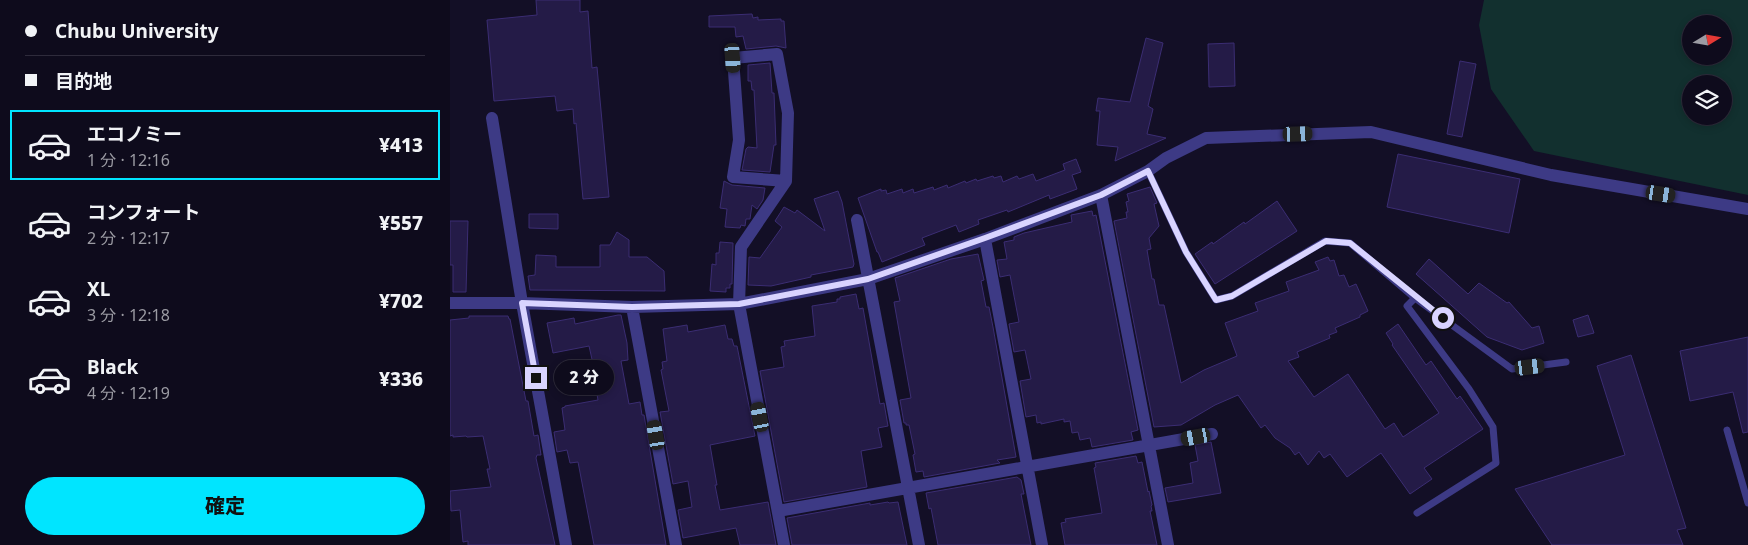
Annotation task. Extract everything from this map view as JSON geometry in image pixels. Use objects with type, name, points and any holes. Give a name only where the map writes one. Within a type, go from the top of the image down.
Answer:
[{"type":"street","points":[[784,545],[739,304],[741,247],[786,181],[788,113],[777,54],[733,58],[739,140],[733,177],[786,181]]},
{"type":"street","points":[[492,118],[522,303],[566,545]]},
{"type":"street","points":[[450,303],[522,303],[632,307],[739,304],[868,279],[1101,195],[1148,171],[1166,158],[1206,138],[1371,132],[1551,175],[1748,209]]},
{"type":"street","points":[[1101,195],[1168,545]]},
{"type":"street","points":[[857,220],[919,545]]},
{"type":"street","points":[[985,238],[1042,545]]},
{"type":"street","points":[[632,307],[676,545]]},
{"type":"street","points":[[778,512],[1212,434]]},
{"type":"lane","points":[[1148,171],[1186,252],[1216,300],[1232,296],[1326,241],[1350,243],[1415,298],[1512,369],[1566,362]]},
{"type":"lane","points":[[1415,298],[1407,306],[1469,388],[1493,427],[1496,463],[1417,513]]},
{"type":"lane","points":[[1726,430],[1748,503]]},
{"type":"green space","points":[[1484,0],[1748,0],[1748,195],[1534,151],[1491,89],[1479,25]]},
{"type":"building","points":[[536,0],[580,0],[580,12],[588,11],[592,68],[597,67],[609,197],[583,199],[573,109],[557,111],[555,96],[494,101],[487,20],[537,15]]},
{"type":"building","points":[[752,14],[753,18],[758,17],[758,20],[781,19],[781,21],[784,21],[786,48],[776,46],[746,49],[743,36],[736,37],[735,27],[709,27],[709,16]]},
{"type":"building","points":[[1146,38],[1163,43],[1148,106],[1153,109],[1147,134],[1166,138],[1115,161],[1118,147],[1097,145],[1100,111],[1096,111],[1098,98],[1130,102]]},
{"type":"building","points":[[1234,43],[1235,86],[1209,87],[1208,44]]},
{"type":"building","points":[[1460,61],[1476,64],[1462,137],[1447,134]]},
{"type":"building","points":[[770,63],[772,93],[774,93],[776,145],[774,145],[770,172],[742,170],[746,149],[748,147],[757,148],[754,90],[752,90],[751,81],[748,81],[748,65]]},
{"type":"building","points":[[1398,154],[1520,179],[1509,233],[1387,207]]},
{"type":"building","points":[[1076,159],[1081,172],[1072,175],[1077,189],[1050,199],[1049,195],[1008,212],[1007,210],[978,220],[979,224],[959,232],[956,225],[922,238],[925,245],[882,262],[858,198],[881,189],[881,191],[886,190],[887,194],[902,189],[903,193],[913,189],[914,193],[933,187],[934,190],[947,185],[948,188],[965,181],[966,183],[993,176],[994,178],[1001,176],[1003,182],[1017,176],[1019,179],[1033,174],[1036,181],[1065,170],[1063,164]]},
{"type":"building","points":[[724,181],[732,185],[765,188],[763,200],[757,209],[752,205],[750,219],[746,219],[745,226],[741,225],[740,228],[725,227],[727,209],[720,208]]},
{"type":"building","points":[[1150,187],[1157,203],[1154,204],[1159,226],[1149,238],[1151,249],[1147,250],[1159,305],[1164,305],[1181,383],[1204,370],[1237,356],[1225,323],[1258,311],[1255,303],[1289,291],[1286,282],[1319,270],[1315,262],[1328,257],[1330,261],[1334,260],[1339,276],[1344,275],[1349,287],[1356,284],[1368,311],[1360,315],[1360,317],[1335,328],[1337,332],[1329,335],[1330,338],[1297,352],[1299,357],[1288,361],[1314,397],[1348,374],[1385,429],[1394,423],[1403,437],[1439,413],[1392,345],[1386,333],[1398,324],[1426,365],[1431,361],[1457,399],[1460,396],[1483,429],[1424,468],[1432,479],[1410,494],[1381,453],[1347,477],[1330,454],[1324,458],[1319,451],[1308,465],[1299,452],[1295,455],[1290,448],[1275,438],[1265,425],[1261,428],[1238,395],[1215,405],[1181,425],[1154,427],[1114,221],[1127,218],[1126,202],[1129,201],[1127,194]]},
{"type":"building","points":[[838,191],[842,202],[853,267],[811,275],[811,277],[771,286],[748,285],[749,257],[760,258],[782,227],[775,221],[784,207],[795,213],[797,210],[825,231],[814,199]]},
{"type":"building","points":[[1277,201],[1297,231],[1215,284],[1195,254],[1244,222],[1245,224]]},
{"type":"building","points":[[1092,211],[1093,216],[1096,215],[1138,430],[1131,432],[1133,440],[1092,447],[1090,438],[1080,440],[1078,432],[1072,433],[1070,421],[1064,422],[1064,419],[1041,424],[1041,422],[1037,423],[1036,415],[1026,417],[1020,381],[1031,379],[1025,350],[1014,352],[1009,324],[1019,322],[1010,275],[1000,277],[997,260],[1007,259],[1004,242],[1014,240],[1014,237],[1024,233],[1072,222],[1071,215]]},
{"type":"building","points":[[529,214],[558,214],[558,229],[529,228]]},
{"type":"building","points":[[450,221],[468,221],[466,292],[453,292],[453,265],[450,265]]},
{"type":"building","points":[[617,232],[629,240],[629,257],[647,257],[664,271],[665,291],[530,290],[528,276],[535,275],[536,255],[556,256],[556,267],[600,267],[600,245],[610,245]]},
{"type":"building","points":[[720,242],[733,243],[732,284],[730,284],[730,288],[726,288],[726,292],[710,291],[712,264],[716,265],[716,253],[719,253]]},
{"type":"building","points":[[978,254],[984,280],[981,281],[986,307],[989,307],[993,327],[1016,457],[997,460],[1000,463],[924,477],[923,471],[916,472],[913,455],[915,454],[909,425],[904,423],[900,400],[911,398],[894,302],[900,301],[895,278],[951,259]]},
{"type":"building","points":[[1429,259],[1468,294],[1479,283],[1507,303],[1509,302],[1532,328],[1539,326],[1544,343],[1522,350],[1487,337],[1416,274]]},
{"type":"building","points":[[856,294],[859,309],[863,308],[880,404],[884,403],[888,426],[878,428],[882,447],[861,451],[867,487],[784,502],[760,371],[784,367],[781,347],[785,346],[784,341],[815,336],[812,306],[837,302],[837,299],[840,299],[840,297]]},
{"type":"building","points":[[621,315],[627,343],[628,360],[621,361],[629,404],[640,402],[642,415],[644,415],[666,545],[594,545],[578,462],[570,463],[567,450],[557,452],[554,432],[565,430],[562,408],[598,400],[594,377],[596,377],[589,346],[553,353],[547,323],[574,318],[575,324]]},
{"type":"building","points":[[1588,315],[1594,333],[1578,337],[1573,320]]},
{"type":"building","points":[[469,316],[508,316],[510,319],[534,436],[538,435],[541,455],[537,455],[536,458],[555,545],[468,545],[468,541],[463,542],[460,510],[451,511],[450,491],[491,487],[487,469],[490,469],[483,436],[450,436],[450,320],[469,318]]},
{"type":"building","points":[[687,325],[688,332],[725,325],[728,339],[732,339],[734,346],[737,346],[755,436],[710,445],[720,510],[768,502],[776,545],[740,545],[736,528],[683,538],[678,510],[692,507],[688,481],[673,484],[660,412],[669,411],[661,370],[663,369],[662,362],[667,361],[663,329]]},
{"type":"building","points":[[1748,337],[1748,432],[1743,433],[1733,392],[1690,401],[1680,351]]},
{"type":"building","points":[[1631,355],[1686,528],[1677,530],[1683,545],[1552,545],[1515,489],[1625,455],[1597,366]]},
{"type":"building","points":[[1211,442],[1221,493],[1168,502],[1165,488],[1193,483],[1190,463],[1198,461],[1195,445]]},
{"type":"building","points":[[1136,456],[1138,463],[1142,462],[1149,491],[1152,505],[1152,511],[1150,511],[1157,545],[1065,545],[1061,523],[1066,522],[1065,519],[1102,513],[1094,468],[1096,467],[1095,463]]},
{"type":"building","points":[[1017,477],[1021,480],[1024,494],[1021,494],[1031,545],[938,545],[926,493]]},
{"type":"building","points":[[898,502],[907,545],[792,545],[787,518],[870,503],[870,505]]},
{"type":"route","points":[[536,378],[522,303],[632,307],[739,304],[868,279],[1101,195],[1148,171],[1186,252],[1216,300],[1232,296],[1326,241],[1350,243],[1415,298],[1443,318]]}]
